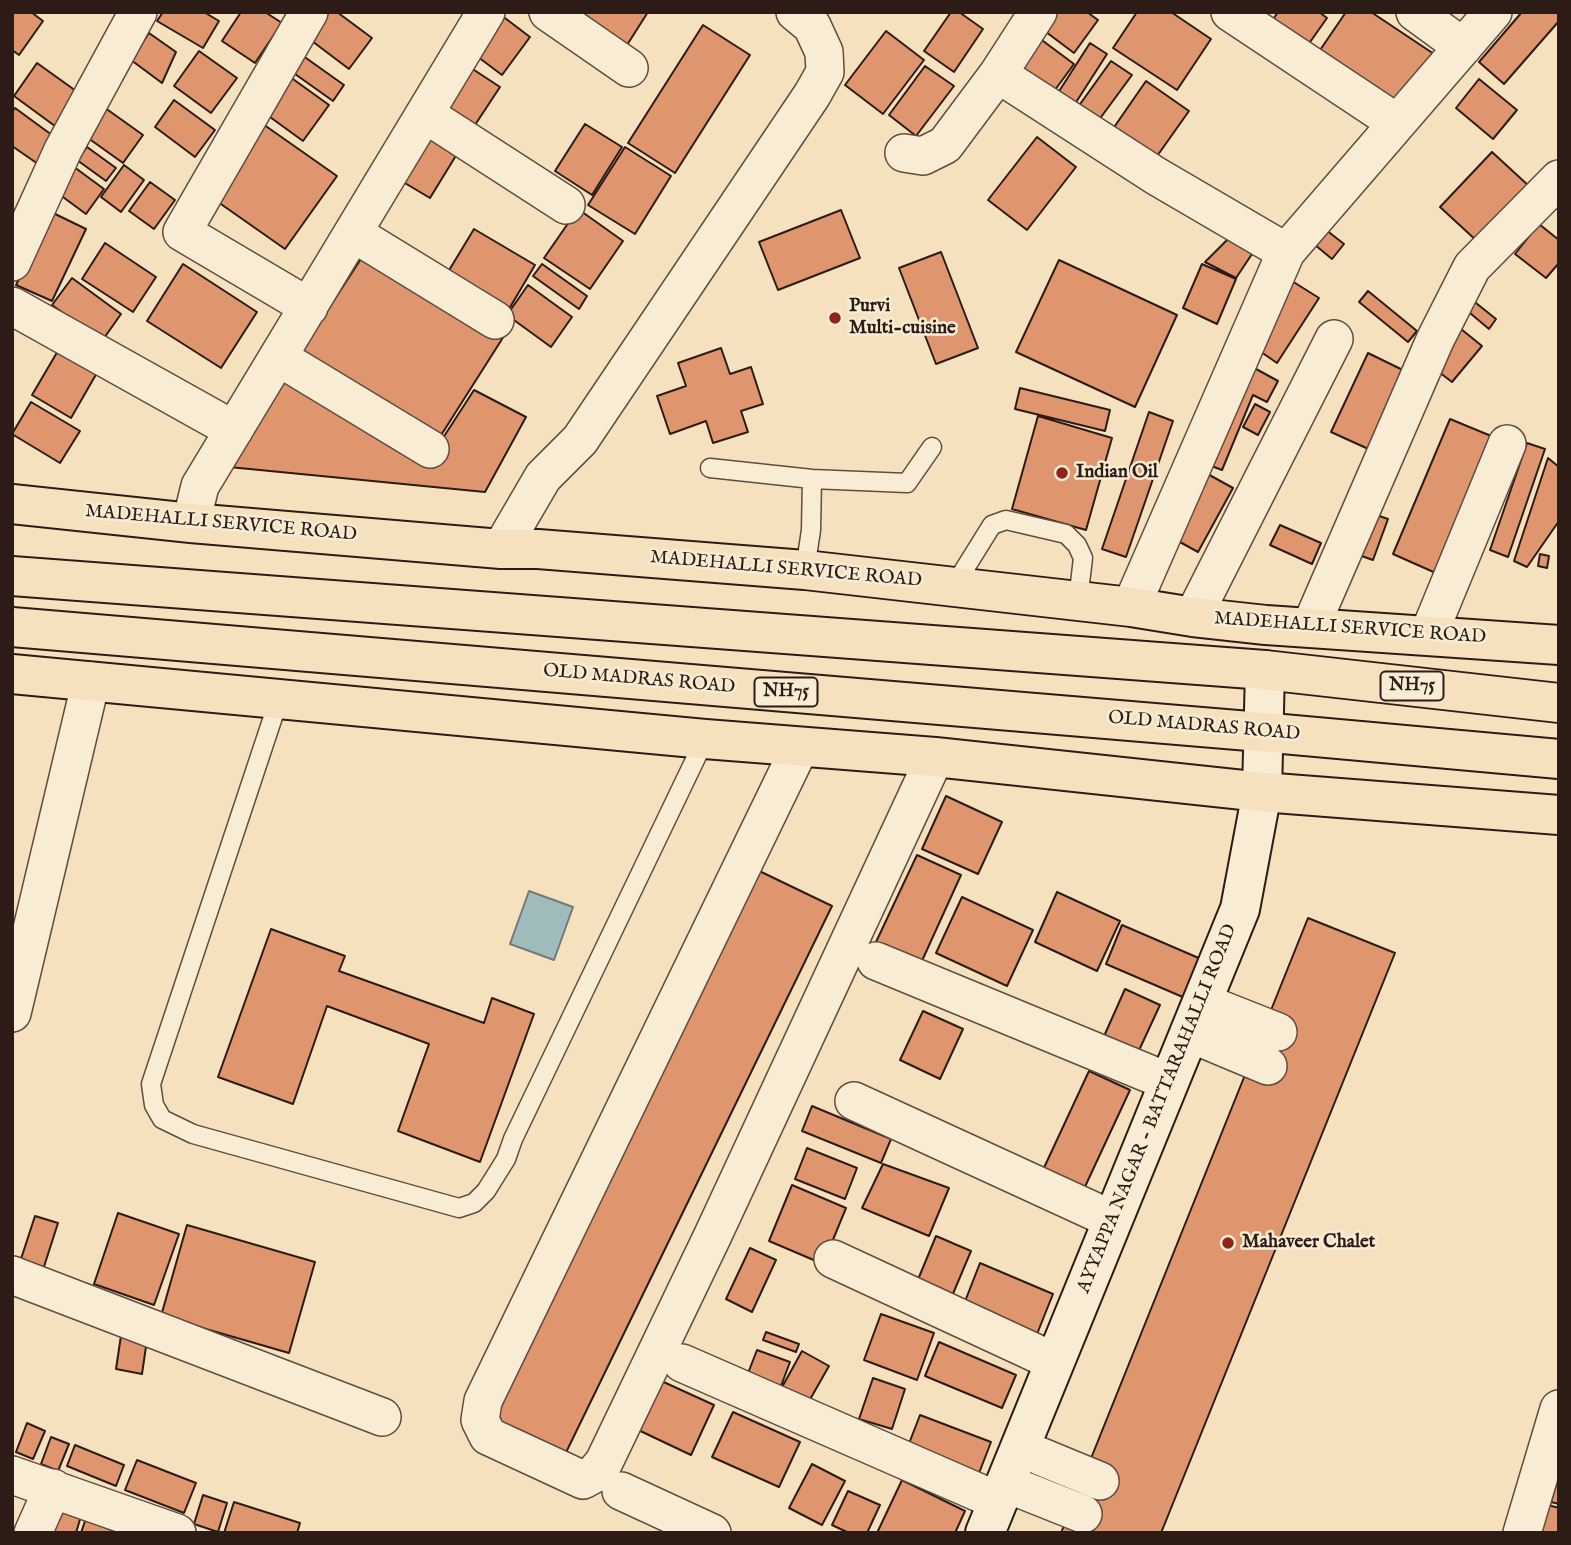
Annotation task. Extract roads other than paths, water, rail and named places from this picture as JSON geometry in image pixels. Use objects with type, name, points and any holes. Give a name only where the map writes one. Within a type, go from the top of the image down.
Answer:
[{"type":"main road","name":"MADEHALLI SERVICE ROAD","points":[[12,504],[191,523],[501,549],[538,549],[805,570],[1077,600],[1193,617],[1559,645]]},
{"type":"main road","name":"NH75","points":[[12,576],[1265,670],[1559,703]]},
{"type":"main road","name":"OLD MADRAS ROAD","points":[[12,627],[1559,759]]},
{"type":"main road","name":"AYYAPPA NAGAR - BATTARAHALLI ROAD","points":[[996,1506],[1240,909],[1262,792],[1265,670]]},
{"type":"main road","points":[[12,674],[705,739],[935,757],[1262,792],[1559,815]]},
{"type":"street","points":[[12,262],[40,197],[84,108],[138,12]]},
{"type":"street","points":[[309,12],[182,232],[309,307]]},
{"type":"street","points":[[191,523],[200,486],[486,12]]},
{"type":"street","points":[[548,12],[629,68]]},
{"type":"street","points":[[501,549],[543,477],[580,440],[825,72],[824,52],[811,26],[795,12]]},
{"type":"street","points":[[904,153],[923,156],[945,145],[998,74],[1038,12]]},
{"type":"street","points":[[1230,12],[1397,123]]},
{"type":"street","points":[[1415,12],[1463,47]]},
{"type":"street","points":[[1131,607],[1286,252],[1493,12]]},
{"type":"street","points":[[998,74],[1156,176],[1286,252]]},
{"type":"street","points":[[425,114],[566,205]]},
{"type":"street","points":[[1310,628],[1435,340],[1472,267],[1559,179]]},
{"type":"street","points":[[353,233],[495,320]]},
{"type":"street","points":[[12,306],[234,430]]},
{"type":"street","points":[[1193,617],[1334,340]]},
{"type":"street","points":[[278,358],[430,449]]},
{"type":"street","points":[[1428,636],[1507,444]]},
{"type":"street","points":[[12,1013],[91,681]]},
{"type":"street","points":[[800,747],[483,1401],[480,1420],[488,1436],[583,1480],[594,1474],[604,1462],[719,1223],[935,757]]},
{"type":"street","points":[[876,961],[1169,1082]]},
{"type":"street","points":[[1196,1018],[1273,1049]]},
{"type":"street","points":[[854,1101],[1113,1220]]},
{"type":"street","points":[[832,1259],[1055,1362]]},
{"type":"street","points":[[12,1275],[382,1417]]},
{"type":"street","points":[[682,1363],[996,1506],[1083,1514]]},
{"type":"street","points":[[1522,1533],[1559,1409]]},
{"type":"street","points":[[1020,1448],[1100,1481]]},
{"type":"street","points":[[12,1475],[175,1532]]},
{"type":"street","points":[[33,1533],[53,1488]]},
{"type":"street","points":[[621,1491],[712,1533]]},
{"type":"lane","points":[[710,468],[812,479],[907,483],[932,447]]},
{"type":"lane","points":[[805,570],[811,530],[812,479]]},
{"type":"lane","points":[[954,586],[992,525],[1006,520],[1066,534],[1077,545],[1083,558],[1077,600]]},
{"type":"lane","points":[[279,699],[151,1084],[154,1105],[162,1119],[193,1134],[458,1208],[474,1203],[486,1191],[506,1159],[513,1139],[705,739]]},
{"type":"water","points":[[529,891],[573,907],[554,960],[510,944]]},
{"type":"place","name":"Purvi Multi-cuisine","points":[[835,318]]},
{"type":"place","name":"Indian Oil","points":[[1062,473]]},
{"type":"place","name":"Mahaveer Chalet","points":[[1228,1243]]}]
